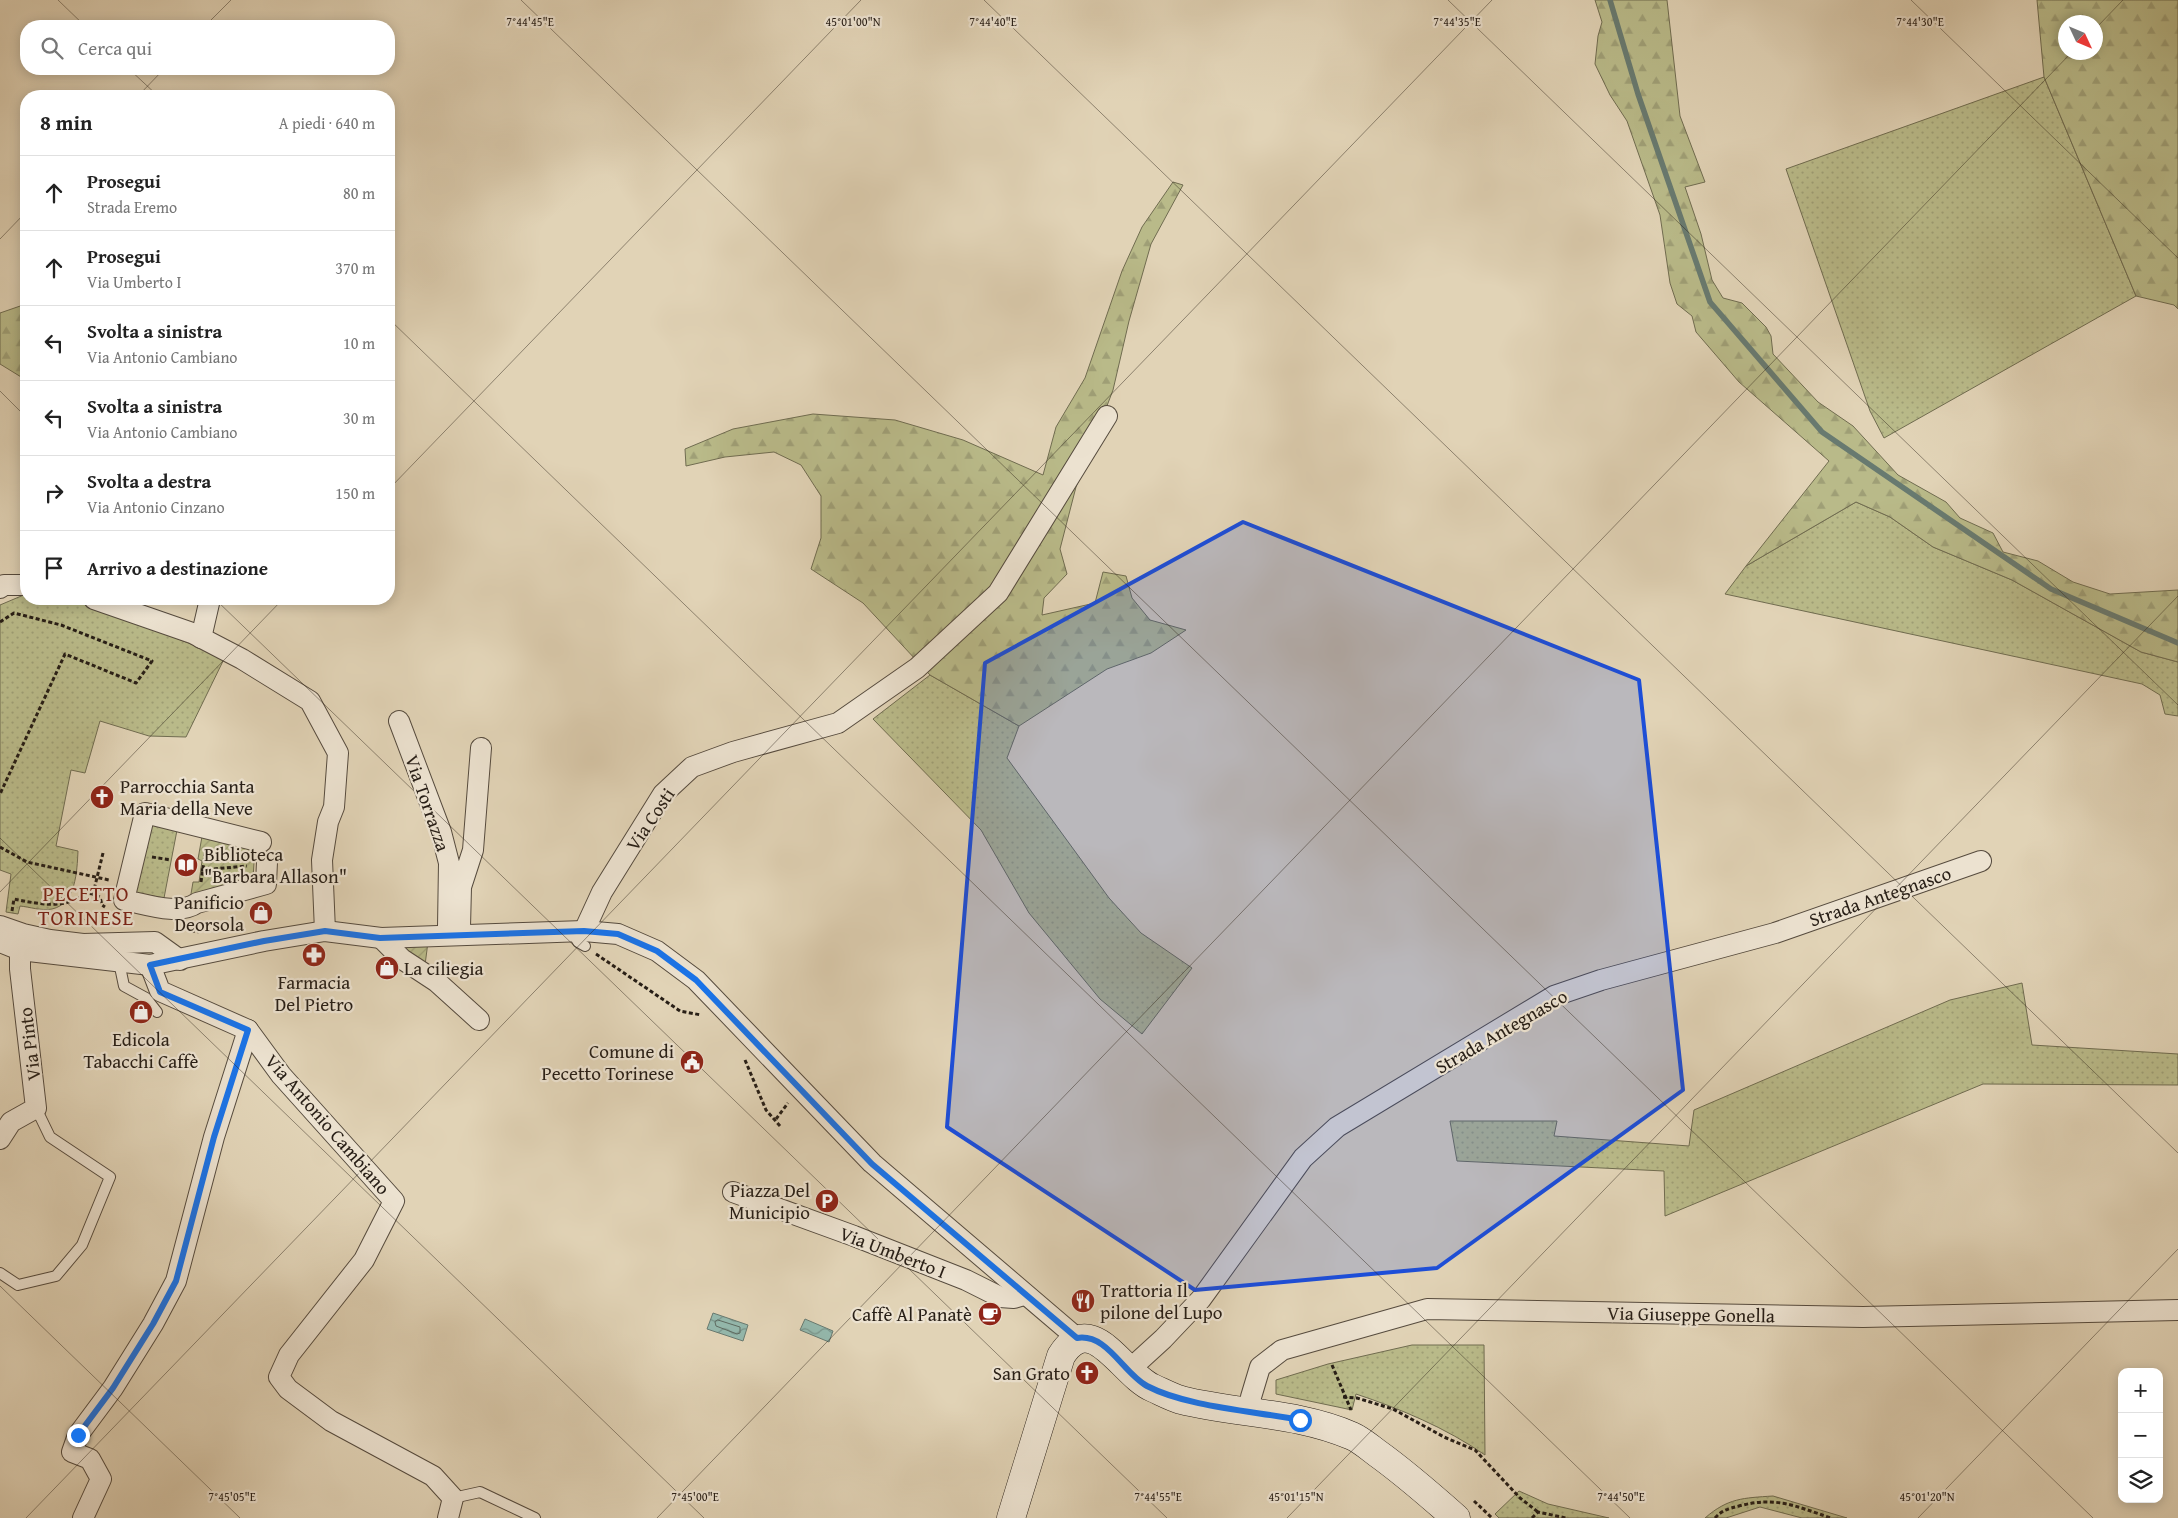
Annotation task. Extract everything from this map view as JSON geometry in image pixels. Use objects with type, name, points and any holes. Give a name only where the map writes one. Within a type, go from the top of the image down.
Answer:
[{"type":"main road","points":[[1011,1518],[1061,1356],[1068,1345],[1077,1338],[1087,1337],[1099,1342],[1146,1385],[1180,1400],[1250,1410],[1300,1420],[1354,1437],[1407,1474],[1456,1518]]},
{"type":"street","name":"Via Costi","points":[[581,936],[602,892],[663,794],[692,767],[733,752],[838,723],[917,668],[998,593],[1107,416]]},
{"type":"street","points":[[0,588],[4,585],[20,586]]},
{"type":"street","points":[[112,605],[201,638],[242,659],[310,701],[338,753],[334,807],[328,822],[322,860],[325,931]]},
{"type":"street","points":[[201,638],[209,605]]},
{"type":"street","name":"Via Torrazza","points":[[399,721],[441,832],[448,863],[448,927],[454,934],[460,927],[461,887],[473,850],[481,748]]},
{"type":"street","points":[[261,842],[210,831],[145,813],[124,900],[178,909],[190,908],[197,902],[266,884],[267,862]]},
{"type":"street","name":"Strada Antegnasco","points":[[1129,1370],[1163,1340],[1201,1299],[1303,1158],[1337,1127],[1554,996],[1601,980],[1775,933],[1981,861]]},
{"type":"street","points":[[6,919],[23,934],[75,943],[155,942],[180,960]]},
{"type":"street","name":"Via Umberto I","points":[[0,942],[20,950],[150,965],[264,941],[325,931],[380,938],[454,934],[581,936],[618,934],[657,951],[696,980],[872,1164],[1024,1296],[1054,1317],[1077,1338]]},
{"type":"street","points":[[380,938],[402,959],[437,982],[479,1020]]},
{"type":"street","name":"Via Pinto","points":[[0,1139],[11,1122],[36,1108],[20,969],[20,950]]},
{"type":"street","points":[[83,1518],[101,1479],[90,1459],[72,1452],[78,1435],[113,1388],[153,1324],[176,1281],[214,1137],[248,1030],[160,992],[150,965]]},
{"type":"street","name":"Via Antonio Cambiano","points":[[248,1030],[281,1076],[394,1201],[364,1260],[289,1355],[279,1377],[288,1389],[331,1421],[433,1476],[454,1498]]},
{"type":"street","name":"Via Umberto I","points":[[733,1192],[966,1280],[1000,1297],[1014,1298],[1024,1296]]},
{"type":"street","name":"Via Giuseppe Gonella","points":[[1250,1410],[1251,1397],[1260,1366],[1282,1350],[1427,1309],[1863,1317],[2178,1310]]},
{"type":"street","points":[[448,1518],[454,1498]]},
{"type":"lane","points":[[119,962],[124,986],[146,998],[157,1012]]},
{"type":"lane","name":"Via Pinto","points":[[0,1273],[18,1285],[56,1276],[82,1245],[110,1177],[50,1137],[36,1108]]},
{"type":"lane","points":[[454,1498],[480,1492],[535,1518]]},
{"type":"path","points":[[0,622],[14,613],[61,626],[152,661],[136,683],[65,654],[0,794]]},
{"type":"path","points":[[197,902],[210,831]]},
{"type":"path","points":[[0,847],[27,862],[127,884]]},
{"type":"path","points":[[93,894],[103,853]]},
{"type":"path","points":[[202,870],[256,865],[267,862]]},
{"type":"path","points":[[6,919],[14,899],[42,904],[64,904],[86,893],[100,897],[102,905]]},
{"type":"path","points":[[581,936],[680,1011],[703,1015]]},
{"type":"path","points":[[741,1052],[766,1110],[776,1119],[780,1126]]},
{"type":"path","points":[[776,1119],[789,1102]]},
{"type":"path","points":[[1332,1366],[1343,1397],[1354,1416]]},
{"type":"path","points":[[1343,1397],[1357,1398],[1393,1409],[1444,1437],[1475,1450],[1520,1498],[1538,1512],[1566,1518]]},
{"type":"path","points":[[1715,1518],[1721,1511],[1756,1501],[1772,1500],[1831,1518]]},
{"type":"path","points":[[1532,1518],[1538,1512]]},
{"type":"highlighted area","points":[[1243,522],[1639,680],[1683,1090],[1437,1268],[1195,1290],[947,1127],[985,663]]},
{"type":"green space","points":[[1595,0],[1667,0],[1680,116],[1705,182],[1685,187],[1701,234],[1712,280],[1723,298],[1742,303],[1766,327],[1771,336],[1773,354],[1818,402],[1853,426],[1898,475],[1946,502],[1960,518],[1993,533],[2003,552],[2038,561],[2073,582],[2110,594],[2178,590],[2178,662],[2141,652],[2012,580],[1933,547],[1890,517],[1856,502],[1746,566],[1829,461],[1739,382],[1696,332],[1692,316],[1677,304],[1670,283],[1660,215],[1627,121],[1610,95],[1595,64],[1598,36],[1602,22]]},
{"type":"green space","points":[[2037,0],[2178,0],[2178,309],[2174,305],[2136,296],[2044,77]]},
{"type":"green space","points":[[2044,77],[2136,296],[1884,438],[1870,411],[1786,169]]},
{"type":"green space","points":[[1173,182],[1183,185],[1151,244],[1129,321],[1113,390],[1076,487],[1060,549],[1067,574],[1044,598],[1042,615],[1095,603],[1103,572],[1126,576],[1132,598],[1150,620],[1186,630],[1151,653],[1107,669],[1019,726],[930,675],[863,603],[811,569],[821,538],[821,496],[801,465],[774,452],[725,457],[686,466],[685,449],[733,429],[813,414],[895,420],[963,440],[1043,475],[1056,427],[1085,378],[1122,271],[1142,227]]},
{"type":"green space","points":[[20,306],[20,376],[0,364],[0,313]]},
{"type":"green space","points":[[1856,502],[1890,517],[1933,547],[2012,580],[2141,652],[2178,662],[2178,716],[2165,714],[2160,695],[2142,684],[1725,594],[1746,566]]},
{"type":"green space","points":[[20,597],[20,605],[90,605],[225,657],[186,737],[149,736],[100,721],[85,773],[71,770],[56,846],[78,851],[76,877],[71,894],[60,906],[52,909],[40,909],[20,906],[18,914],[6,912],[11,874],[0,870],[0,605]]},
{"type":"green space","points":[[930,675],[1019,726],[1007,758],[1109,898],[1141,933],[1192,968],[1142,1034],[1100,999],[1029,913],[981,830],[873,719]]},
{"type":"green space","points":[[147,819],[178,825],[164,898],[131,892]]},
{"type":"green space","points":[[203,831],[255,846],[253,879],[189,906],[193,882],[199,882],[202,861],[198,859]]},
{"type":"green space","points":[[428,942],[425,965],[403,954],[404,947]]},
{"type":"green space","points":[[2022,983],[2032,1045],[2178,1054],[2178,1085],[1983,1084],[1665,1216],[1664,1171],[1457,1161],[1450,1121],[1557,1121],[1554,1136],[1689,1146],[1694,1110],[1950,1000]]},
{"type":"green space","points":[[1412,1345],[1484,1345],[1485,1455],[1455,1436],[1423,1420],[1356,1394],[1352,1410],[1276,1394],[1276,1380],[1328,1364]]},
{"type":"green space","points":[[1519,1491],[1548,1504],[1609,1518],[1499,1518],[1495,1514]]},
{"type":"green space","points":[[1773,1496],[1847,1518],[1802,1518],[1760,1507],[1726,1518],[1705,1518],[1721,1506],[1736,1500]]},
{"type":"water","points":[[713,1313],[748,1325],[743,1341],[707,1329]]},
{"type":"water","points":[[805,1319],[833,1331],[829,1342],[800,1330]]},
{"type":"waterway","points":[[1610,0],[1638,94],[1710,302],[1822,432],[2051,589],[2178,643]]},
{"type":"place","name":"Parrocchia Santa Maria della Neve","points":[[102,797]]},
{"type":"place","name":"Biblioteca \"Barbara Allason\"","points":[[186,865]]},
{"type":"place","name":"Panificio Deorsola","points":[[261,913]]},
{"type":"place","name":"Farmacia Del Pietro","points":[[314,955]]},
{"type":"place","name":"La ciliegia","points":[[387,968]]},
{"type":"place","name":"Edicola Tabacchi Caffè","points":[[141,1012]]},
{"type":"place","name":"Comune di Pecetto Torinese","points":[[692,1062]]},
{"type":"place","name":"Piazza Del Municipio","points":[[827,1201]]},
{"type":"place","name":"Trattoria Il pilone del Lupo","points":[[1083,1301]]},
{"type":"place","name":"Caffè Al Panatè","points":[[990,1314]]},
{"type":"place","name":"San Grato","points":[[1087,1373]]},
{"type":"district","name":"PECETTO TORINESE","points":[[86,905]]},
{"type":"route","points":[[78,1435],[113,1388],[153,1324],[176,1281],[214,1137],[248,1030],[160,992],[150,965],[264,941],[325,931],[350,932],[380,938],[584,931],[618,934],[657,951],[696,980],[872,1164],[1024,1296],[1054,1317],[1077,1338],[1087,1337],[1099,1342],[1146,1385],[1180,1400],[1250,1410],[1300,1420]]}]
